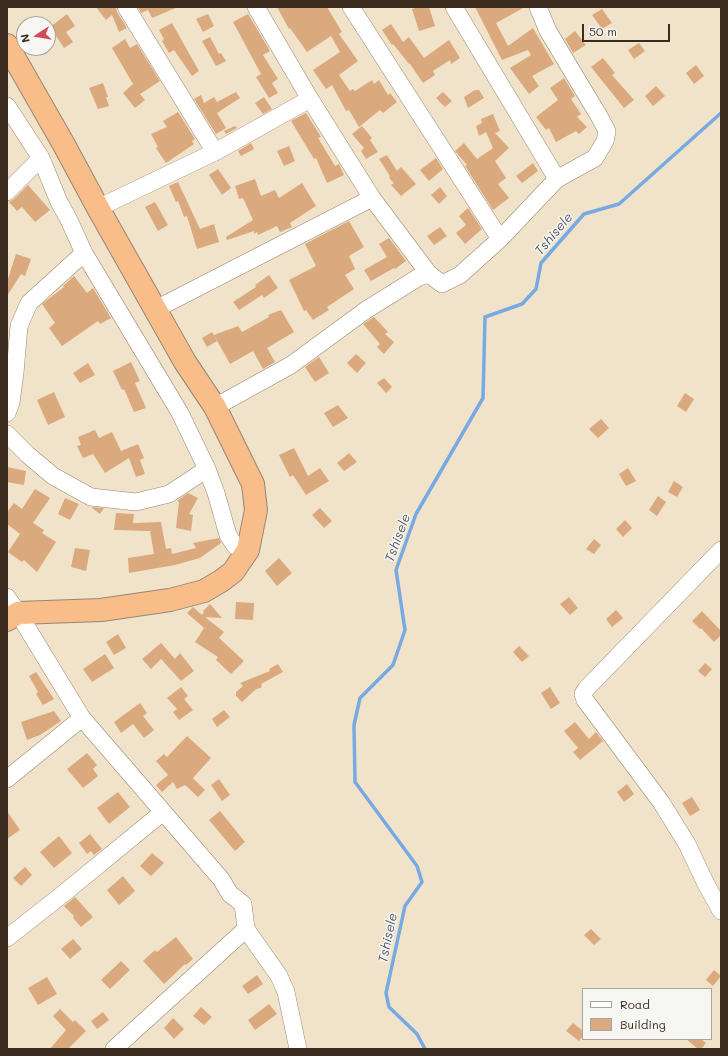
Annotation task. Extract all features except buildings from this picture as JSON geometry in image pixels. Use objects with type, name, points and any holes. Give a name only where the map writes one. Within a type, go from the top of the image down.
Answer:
[{"type":"highway","points":[[7,45],[185,362],[215,407],[252,484],[256,510],[248,550],[233,572],[204,591],[170,600],[101,610],[11,610]]},
{"type":"street","points":[[126,7],[214,152]]},
{"type":"street","points":[[256,7],[310,99],[372,198],[429,274],[442,284],[460,275],[500,239],[557,178],[595,158],[605,141],[607,131],[548,31],[538,7]]},
{"type":"street","points":[[350,7],[500,239]]},
{"type":"street","points":[[454,7],[557,178]]},
{"type":"street","points":[[98,208],[214,152],[310,99]]},
{"type":"street","points":[[7,106],[40,158],[59,202],[84,253],[180,413],[207,469],[216,493],[228,535],[235,546],[248,550]]},
{"type":"street","points":[[7,192],[40,158]]},
{"type":"street","points":[[156,309],[372,198]]},
{"type":"street","points":[[7,413],[11,403],[19,326],[29,304],[84,253]]},
{"type":"street","points":[[215,407],[291,365],[366,310],[419,277],[429,274]]},
{"type":"street","points":[[7,434],[28,455],[54,476],[91,497],[136,502],[169,494],[207,469]]},
{"type":"street","points":[[721,550],[586,689],[583,694],[585,700],[661,802],[687,844],[721,911]]},
{"type":"street","points":[[11,610],[82,718],[221,879],[230,894],[243,904],[246,929],[282,981],[286,992],[298,1049]]},
{"type":"street","points":[[7,779],[82,718]]},
{"type":"street","points":[[7,938],[163,812]]},
{"type":"street","points":[[114,1049],[246,929]]},
{"type":"waterway","name":"Tshisele","points":[[425,1049],[417,1034],[389,1007],[386,993],[405,906],[422,882],[417,866],[355,782],[354,725],[360,698],[393,665],[405,630],[396,570],[416,514],[483,398],[485,317],[522,304],[536,289],[541,263],[584,214],[619,204],[721,113]]}]
